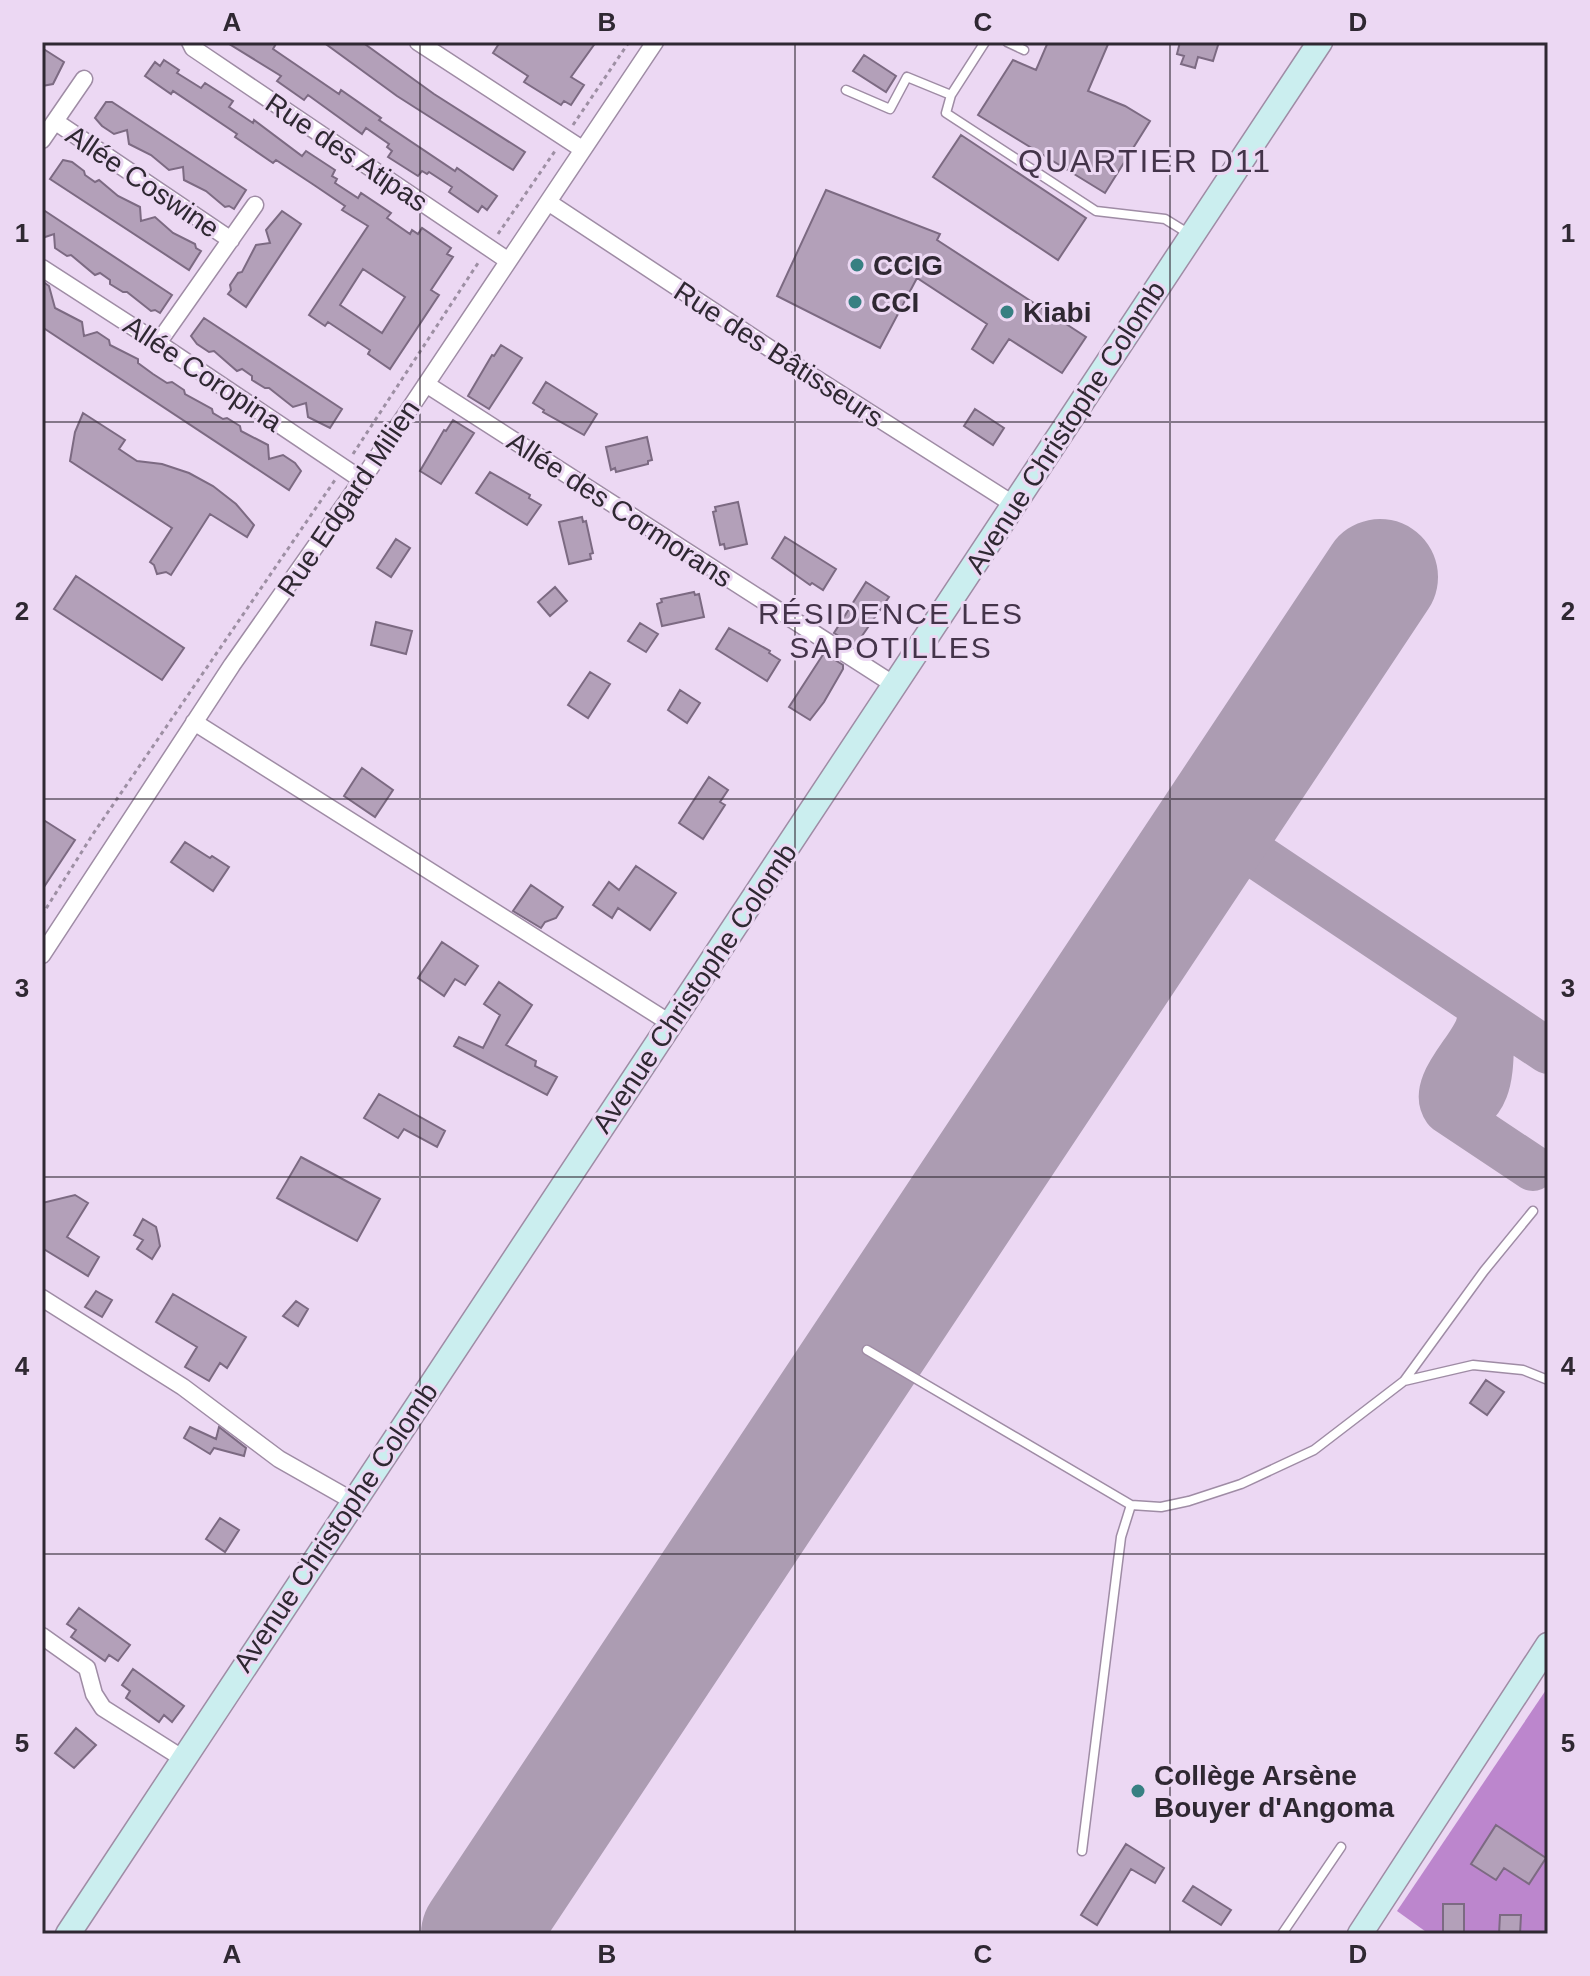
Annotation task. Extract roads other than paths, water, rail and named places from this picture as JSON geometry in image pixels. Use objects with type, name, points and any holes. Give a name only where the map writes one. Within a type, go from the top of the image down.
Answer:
[{"type":"street","name":"Rue des Atipas","points":[[190,42],[193,48],[507,260]]},
{"type":"street","points":[[418,42],[582,149]]},
{"type":"street","name":"Rue Edgard Milien","points":[[42,955],[194,722],[362,480],[655,42]]},
{"type":"street","name":"Avenue Christophe Colomb","points":[[68,1934],[1320,42]]},
{"type":"street","points":[[42,140],[84,79]]},
{"type":"street","name":"Allée Coswine","points":[[56,122],[231,240]]},
{"type":"street","name":"Rue des Bâtisseurs","points":[[548,202],[1013,504]]},
{"type":"street","points":[[158,343],[255,205]]},
{"type":"street","name":"Allée Coropina","points":[[42,268],[362,480]]},
{"type":"street","name":"Allée des Cormorans","points":[[426,384],[896,686]]},
{"type":"street","points":[[194,722],[670,1023]]},
{"type":"street","points":[[42,1298],[183,1387],[279,1459],[353,1501]]},
{"type":"street","points":[[42,1636],[87,1668],[94,1694],[103,1708],[182,1758]]},
{"type":"street","points":[[1360,1934],[1548,1645]]},
{"type":"lane","points":[[985,42],[951,95],[946,113],[1096,211],[1165,219],[1192,235]]},
{"type":"lane","points":[[1007,42],[1024,50]]},
{"type":"lane","points":[[846,90],[890,109],[907,77],[951,95]]},
{"type":"lane","points":[[867,1350],[1131,1505],[1161,1507],[1241,1484],[1314,1450],[1404,1381],[1484,1271],[1533,1211]]},
{"type":"lane","points":[[1404,1381],[1473,1365],[1523,1370],[1548,1380]]},
{"type":"lane","points":[[1082,1851],[1121,1537],[1131,1505]]},
{"type":"lane","points":[[1282,1934],[1341,1847]]},
{"type":"place","name":"CCIG","points":[[857,265]]},
{"type":"place","name":"CCI","points":[[855,302]]},
{"type":"place","name":"Kiabi","points":[[1007,312]]},
{"type":"place","name":"Collège Arsène Bouyer d'Angoma","points":[[1138,1791]]},
{"type":"district","name":"QUARTIER D11","points":[[1145,161]]},
{"type":"district","name":"RÉSIDENCE LES SAPOTILLES","points":[[891,631]]}]
